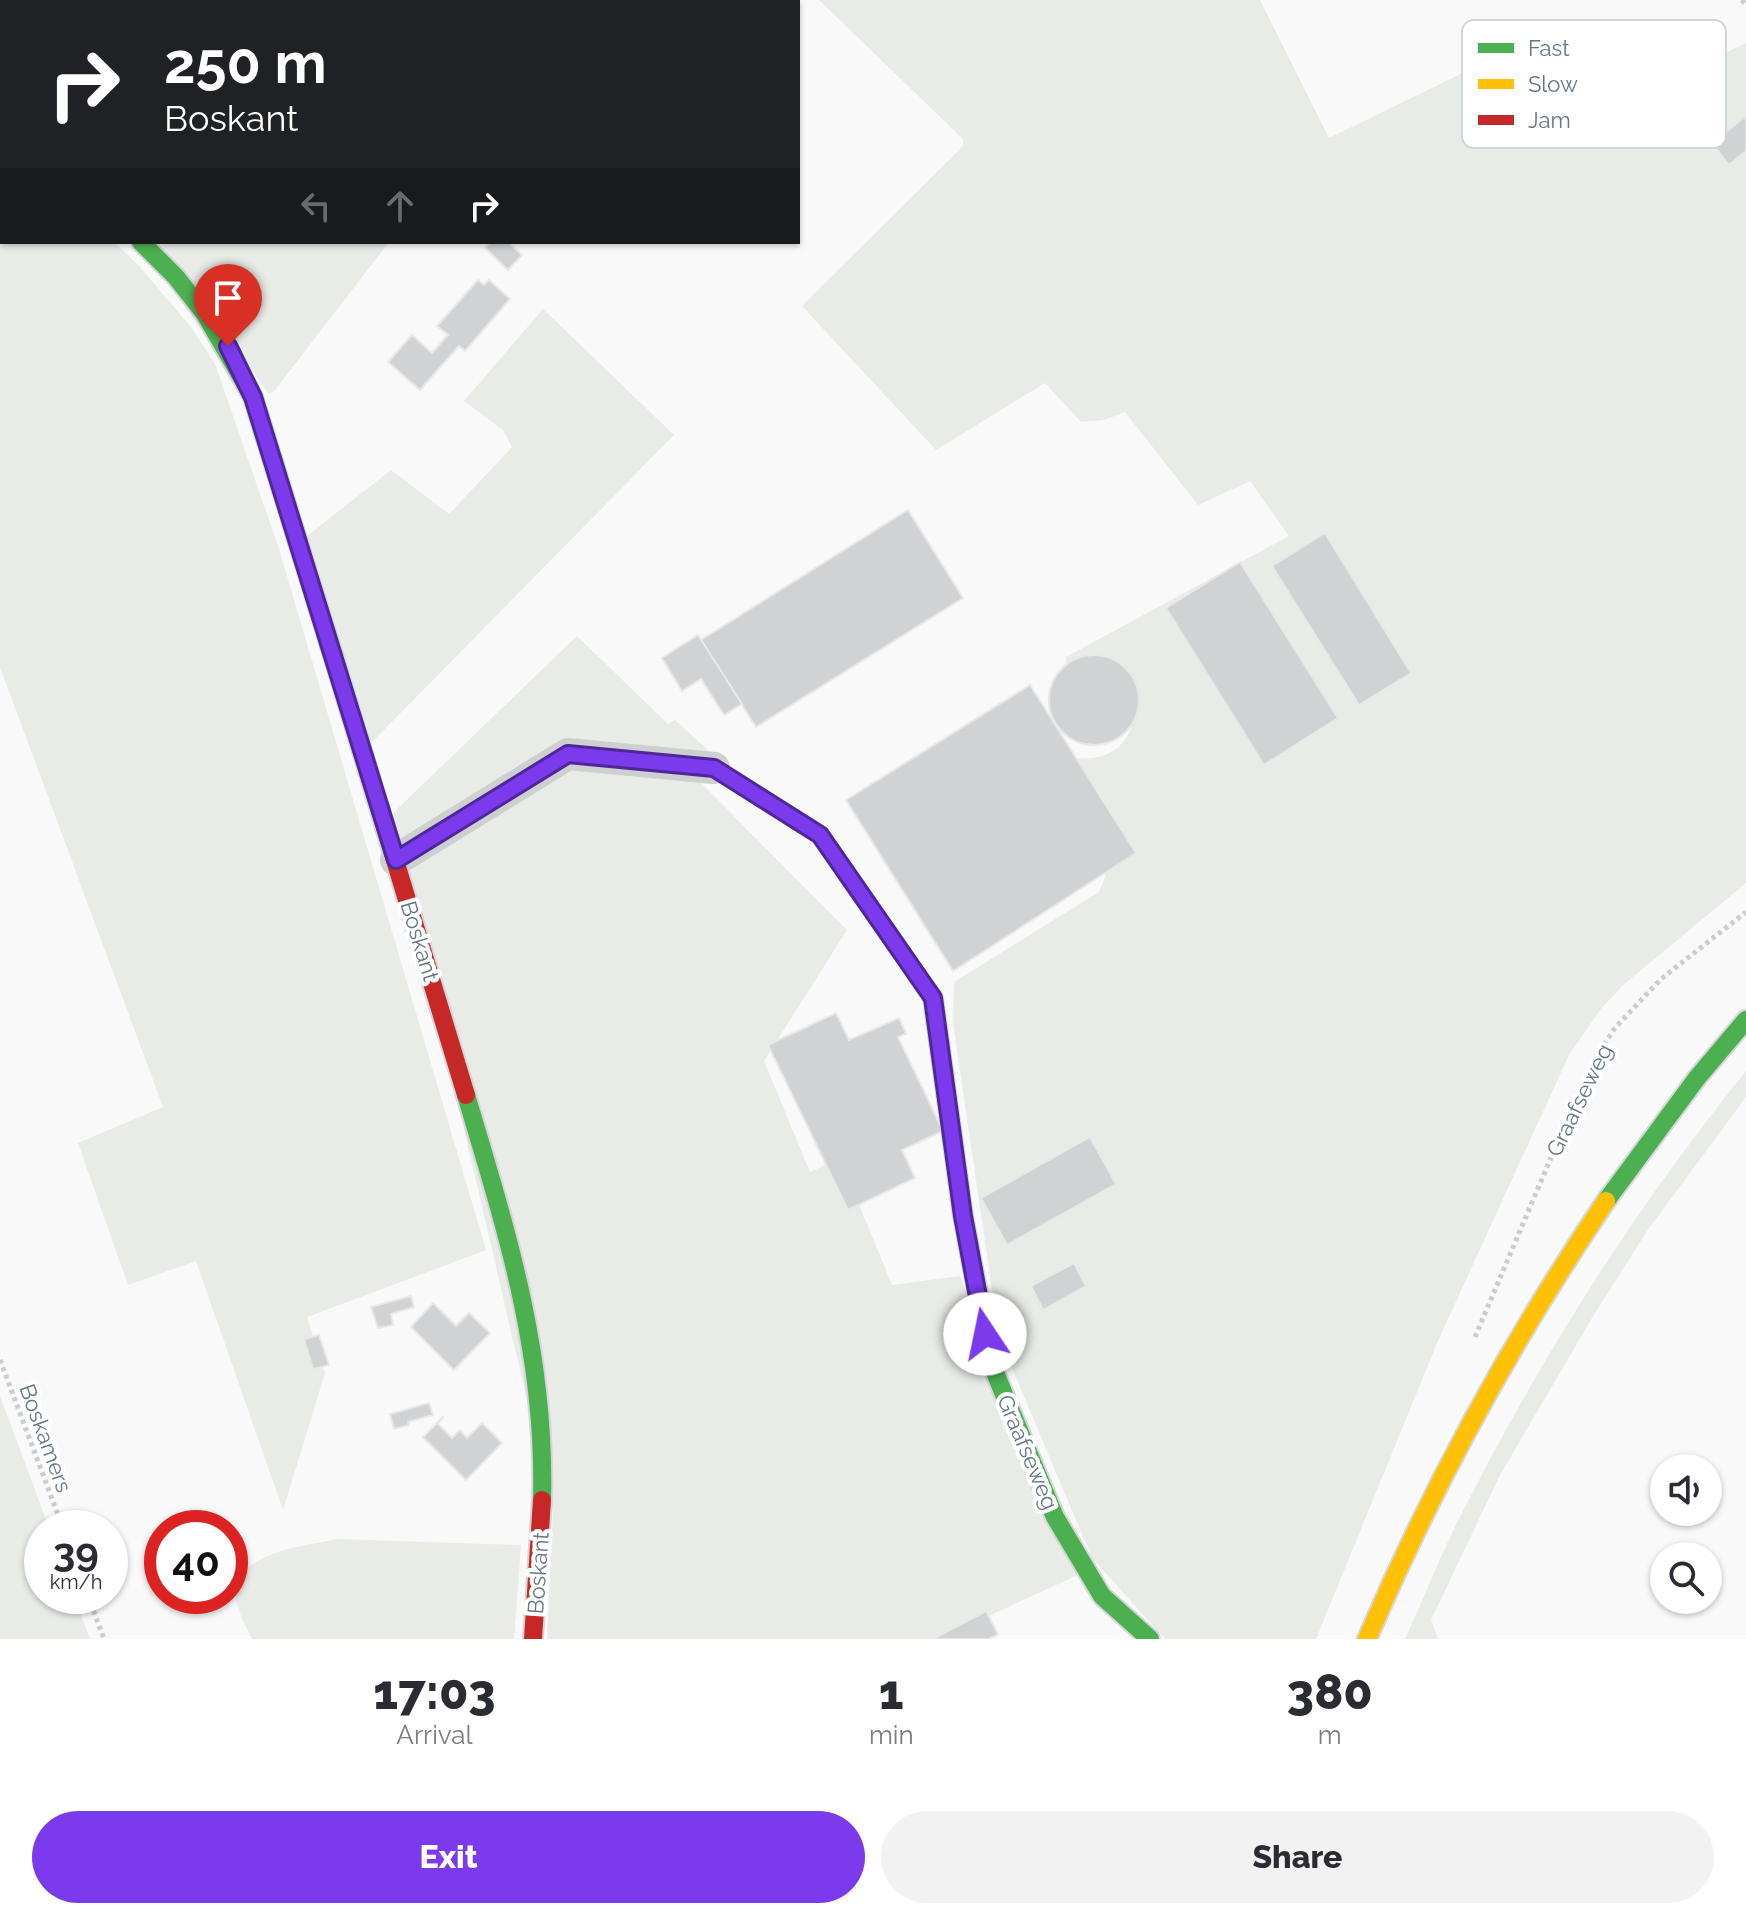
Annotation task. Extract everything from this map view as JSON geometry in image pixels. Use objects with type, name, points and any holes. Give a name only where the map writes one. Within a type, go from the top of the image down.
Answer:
[{"type":"street","name":"Boskant","points":[[143,244],[166,264],[198,301],[228,346],[253,397],[396,860],[505,1234],[531,1345],[542,1424],[542,1526],[533,1639]]},
{"type":"street","name":"Graafseweg","points":[[396,860],[568,754],[714,768]]},
{"type":"street","name":"Graafseweg","points":[[933,998],[963,1216],[991,1363],[1055,1517],[1102,1596],[1150,1639]]},
{"type":"street","points":[[1367,1639],[1412,1534],[1534,1311],[1654,1134],[1746,1020]]},
{"type":"lane","name":"Graafseweg","points":[[714,768],[820,835],[933,998]]},
{"type":"path","points":[[1742,0],[1746,5]]},
{"type":"path","name":"Graafseweg","points":[[1470,1349],[1589,1068],[1615,1028],[1661,979],[1746,912]]},
{"type":"path","name":"Boskamers","points":[[0,1360],[56,1510]]},
{"type":"path","points":[[95,1614],[104,1639]]},
{"type":"shaded area","points":[[819,0],[1260,0],[1329,138],[1462,73],[1462,148],[1726,148],[1726,53],[1746,43],[1746,883],[1623,985],[1600,1010],[1569,1055],[1437,1343],[1316,1639],[1165,1639],[1092,1558],[999,1337],[953,1023],[954,982],[1099,892],[1106,875],[1105,852],[1076,758],[1104,755],[1122,743],[1132,725],[1133,704],[1126,684],[1113,669],[1093,662],[1067,666],[1066,657],[1289,536],[1250,481],[1198,505],[1125,412],[1104,420],[1081,422],[1045,383],[936,450],[802,306],[963,146],[963,139]]},
{"type":"shaded area","points":[[0,244],[116,244],[191,327],[215,364],[279,549],[486,1250],[307,1317],[325,1373],[283,1510],[196,1261],[128,1285],[78,1143],[163,1107],[0,667]]},
{"type":"shaded area","points":[[160,244],[387,244],[275,390],[269,394]]},
{"type":"shaded area","points":[[543,309],[674,435],[370,744],[307,536],[391,470],[449,514],[512,447],[503,430],[464,401]]},
{"type":"shaded area","points":[[577,636],[668,724],[675,720],[709,751],[691,773],[847,930],[764,1061],[810,1172],[840,1158],[892,1285],[960,1276],[1078,1575],[938,1639],[547,1639],[553,1512],[391,815]]},
{"type":"shaded area","points":[[1746,1071],[1746,1097],[1647,1231],[1500,1475],[1431,1620],[1438,1639],[1405,1639],[1490,1458],[1556,1343],[1666,1176]]},
{"type":"shaded area","points":[[0,1396],[42,1510],[24,1510],[24,1614],[81,1614],[90,1639],[0,1639]]},
{"type":"shaded area","points":[[337,1539],[521,1545],[514,1639],[252,1639],[240,1614],[248,1614],[248,1568],[262,1559],[293,1548]]},
{"type":"building","points":[[1746,116],[1746,151],[1729,165],[1716,148],[1726,148],[1726,132]]},
{"type":"building","points":[[488,244],[510,244],[522,255],[508,270],[485,248]]},
{"type":"building","points":[[478,280],[484,285],[489,280],[510,299],[465,351],[459,346],[420,390],[388,362],[412,335],[432,353],[448,335],[437,326]]},
{"type":"building","points":[[908,510],[963,598],[756,727],[701,640]]},
{"type":"building","points":[[1325,533],[1411,673],[1359,705],[1272,566]]},
{"type":"building","points":[[1240,562],[1338,718],[1264,765],[1166,608]]},
{"type":"building","points":[[698,635],[742,704],[724,715],[701,679],[682,691],[662,658]]},
{"type":"building","points":[[1094,655],[1111,658],[1126,668],[1136,683],[1139,700],[1136,717],[1126,732],[1111,742],[1094,745],[1077,742],[1062,732],[1052,717],[1049,700],[1052,683],[1062,668],[1077,658]]},
{"type":"building","points":[[1030,685],[1136,853],[953,971],[846,800]]},
{"type":"building","points":[[836,1013],[849,1040],[899,1018],[906,1034],[898,1037],[943,1131],[902,1150],[915,1178],[848,1210],[768,1045]]},
{"type":"building","points":[[1090,1137],[1116,1184],[1007,1245],[981,1198]]},
{"type":"building","points":[[1074,1263],[1086,1286],[1043,1310],[1031,1286]]},
{"type":"building","points":[[411,1296],[414,1307],[391,1314],[393,1325],[378,1328],[371,1307]]},
{"type":"building","points":[[433,1303],[456,1326],[469,1313],[490,1333],[454,1370],[411,1327]]},
{"type":"building","points":[[319,1335],[329,1365],[313,1369],[304,1339]]},
{"type":"building","points":[[429,1403],[433,1415],[394,1429],[390,1414]]},
{"type":"building","points":[[444,1416],[438,1424],[452,1438],[460,1430],[467,1438],[482,1423],[502,1443],[466,1480],[423,1437]]},
{"type":"building","points":[[986,1611],[998,1634],[989,1639],[933,1639]]},
{"type":"traffic: fast","points":[[143,244],[176,277],[205,314],[253,397],[333,655]]},
{"type":"traffic: fast","points":[[933,998],[963,1216],[991,1363],[1055,1517],[1102,1596],[1150,1639]]},
{"type":"traffic: fast","points":[[1606,1201],[1697,1078],[1746,1020]]},
{"type":"traffic: fast","points":[[466,1095],[509,1245],[531,1344],[542,1447],[542,1500]]},
{"type":"traffic: slow","points":[[1367,1639],[1419,1525],[1476,1414],[1538,1306],[1606,1201]]},
{"type":"traffic: jam","points":[[333,655],[466,1095]]},
{"type":"traffic: jam","points":[[533,1639],[542,1500]]},
{"type":"route","points":[[228,346],[253,397],[396,860],[568,754],[714,768],[820,835],[933,998],[963,1216],[985,1334]]}]
